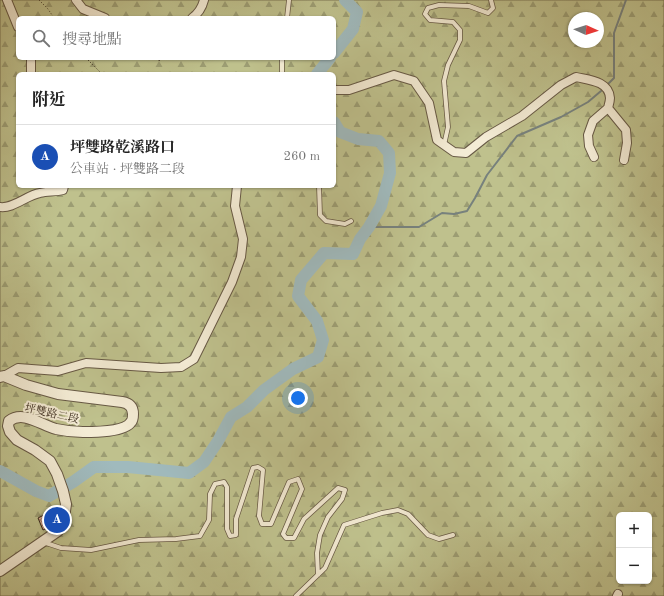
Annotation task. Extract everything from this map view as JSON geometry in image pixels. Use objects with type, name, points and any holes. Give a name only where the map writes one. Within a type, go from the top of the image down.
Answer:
[{"type":"street","points":[[7,0],[16,22]]},
{"type":"street","points":[[76,0],[83,9],[100,16]]},
{"type":"street","points":[[194,16],[203,6],[204,0]]},
{"type":"street","points":[[31,60],[31,72]]},
{"type":"street","points":[[336,90],[349,90],[394,75],[414,81],[429,103],[437,140],[454,152],[466,153],[486,137],[522,116],[561,85],[576,77],[596,82],[606,88],[610,97],[608,108],[593,121],[588,136],[589,146],[594,157]]},
{"type":"street","points":[[608,108],[626,130],[627,142],[624,160]]},
{"type":"street","points":[[0,207],[16,203],[40,192],[58,191],[63,190],[64,188]]},
{"type":"street","points":[[2,376],[18,368],[58,371],[86,363],[161,368],[181,367],[194,359],[232,282],[241,257],[243,239],[235,206],[237,188]]},
{"type":"street","name":"坪雙路二段","points":[[2,376],[26,386],[58,394],[128,403],[133,411],[133,418],[130,424],[125,427],[105,432],[70,432],[21,417],[13,418],[9,421],[8,426],[10,432],[17,440],[35,450],[50,461],[57,474],[63,491],[66,504],[64,518],[58,531],[42,542]]},
{"type":"street","points":[[0,571],[42,542]]},
{"type":"lane","points":[[288,0],[288,16]]},
{"type":"lane","points":[[444,146],[448,127],[444,81],[448,65],[460,40],[460,30],[453,22],[430,20],[425,14],[428,8],[439,5],[469,6],[488,13],[493,8],[491,0]]},
{"type":"lane","points":[[282,60],[282,72]]},
{"type":"lane","points":[[319,188],[320,215],[326,221],[345,224],[351,221]]},
{"type":"lane","points":[[42,542],[62,548],[91,550],[139,540],[176,539],[200,536],[209,520],[210,494],[214,484],[224,482],[227,487],[227,529],[230,536],[236,535],[236,519],[253,468],[258,467],[262,470],[260,516],[262,524],[271,524],[289,482],[298,479],[302,489],[283,534],[286,538],[294,538],[304,519],[338,488],[345,490],[342,499],[328,517],[320,535],[317,553],[318,575]]},
{"type":"lane","points":[[296,596],[325,568],[344,525],[382,513],[398,510],[408,514],[428,535],[439,539],[453,535]]},
{"type":"path","points":[[39,0],[53,16]]},
{"type":"path","points":[[88,60],[100,72]]},
{"type":"green space","points":[[0,0],[664,0],[664,596],[0,596]]},
{"type":"building","points":[[48,513],[53,525],[43,530],[38,518]]},
{"type":"waterway","points":[[336,50],[353,29],[357,12],[345,0]]},
{"type":"waterway","points":[[609,83],[614,78],[614,33],[626,0]]},
{"type":"waterway","points":[[319,72],[328,60]]},
{"type":"waterway","points":[[369,227],[419,227],[442,213],[454,214],[467,211],[487,175],[517,136],[561,117],[588,102],[601,91]]},
{"type":"waterway","points":[[0,471],[36,491],[49,496],[73,482],[94,467],[128,467],[189,473],[204,462],[218,441],[231,417],[247,407],[264,390],[293,369],[318,357],[323,340],[317,321],[298,296],[301,280],[324,253],[353,254],[360,239],[381,206],[390,173],[389,153],[379,141],[358,139],[340,132],[336,125]]},
{"type":"place","name":"坪雙路乾溪路口","points":[[57,520]]}]
